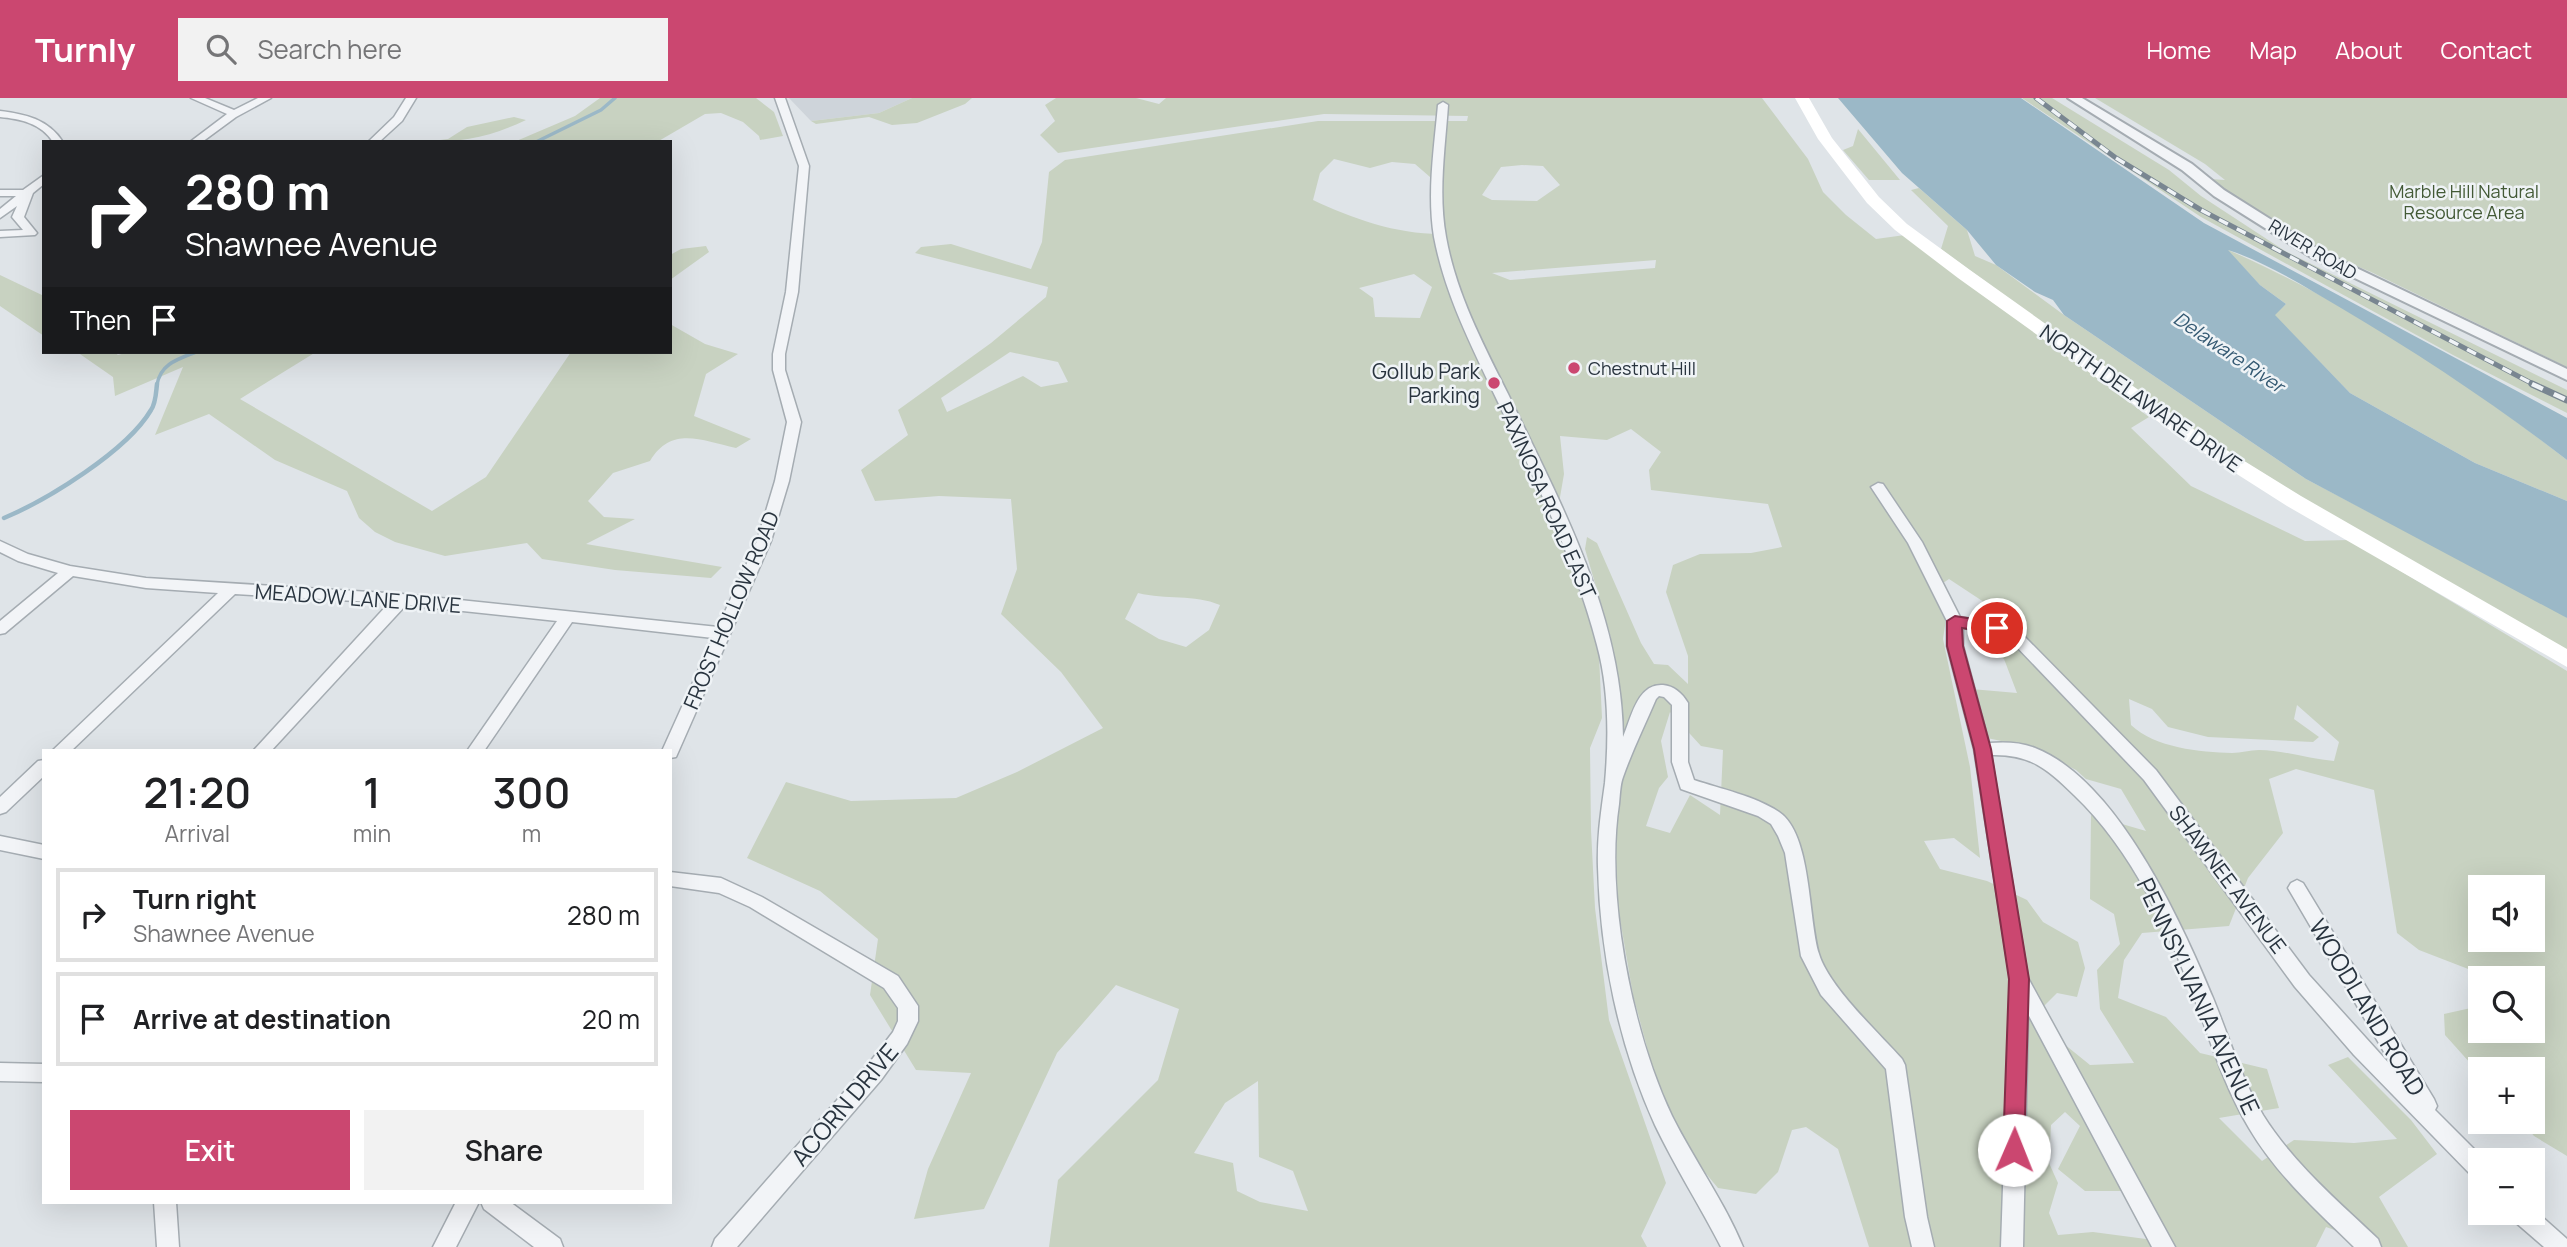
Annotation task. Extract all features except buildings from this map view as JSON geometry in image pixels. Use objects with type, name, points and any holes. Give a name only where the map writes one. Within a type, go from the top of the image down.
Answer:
[{"type":"main road","name":"NORTH DELAWARE DRIVE","points":[[1802,98],[1825,139],[1873,200],[1901,228],[2192,437],[2294,501],[2567,659]]},
{"type":"street","points":[[196,98],[235,114]]},
{"type":"street","points":[[198,140],[235,114],[266,98]]},
{"type":"street","points":[[375,140],[398,119],[411,98]]},
{"type":"street","name":"FROST HOLLOW ROAD","points":[[671,749],[764,541],[782,481],[794,422],[779,370],[779,354],[792,292],[804,166],[780,98]]},
{"type":"street","name":"RIVER ROAD","points":[[2074,98],[2187,167],[2219,193],[2309,250],[2567,375]]},
{"type":"street","name":"PAXINOSA ROAD EAST","points":[[1443,105],[1438,203],[1439,234],[1446,264],[1485,359],[1586,579],[1611,673],[1614,779],[1606,837],[1612,914],[1623,989],[1636,1044],[1662,1117],[1732,1247]]},
{"type":"street","points":[[0,114],[36,122],[46,128],[56,140]]},
{"type":"street","points":[[0,215],[42,180]]},
{"type":"street","points":[[0,193],[28,193]]},
{"type":"street","points":[[28,193],[18,211],[18,217],[37,234]]},
{"type":"street","points":[[0,234],[37,234]]},
{"type":"street","points":[[1878,487],[1915,541],[1955,621],[1955,646],[1982,749],[2019,979],[2012,1247]]},
{"type":"street","name":"MEADOW LANE DRIVE","points":[[0,547],[23,558],[70,571],[146,583],[402,599],[721,633]]},
{"type":"street","points":[[0,629],[70,571]]},
{"type":"street","points":[[62,749],[232,588]]},
{"type":"street","points":[[263,749],[402,599]]},
{"type":"street","points":[[476,749],[569,615]]},
{"type":"street","name":"SHAWNEE AVENUE","points":[[1955,621],[1997,628],[2019,640],[2140,765],[2239,892],[2302,981],[2361,1049],[2468,1157]]},
{"type":"street","name":"PAXINOSA ROAD EAST","points":[[1614,779],[1649,695],[1656,691],[1668,691],[1680,703],[1681,762],[1687,784],[1764,811],[1777,819],[1794,853],[1810,956],[1828,989],[1895,1065],[1916,1217],[1923,1247]]},
{"type":"street","name":"PENNSYLVANIA AVENUE","points":[[1982,749],[2015,749],[2039,757],[2082,790],[2107,821],[2137,862],[2162,909],[2197,982],[2255,1119],[2282,1161],[2370,1247]]},
{"type":"street","points":[[0,807],[42,768]]},
{"type":"street","points":[[0,843],[42,852]]},
{"type":"street","name":"ACORN DRIVE","points":[[672,879],[721,886],[756,902],[891,982],[908,1006],[908,1021],[900,1038],[874,1073],[723,1247]]},
{"type":"street","name":"WOODLAND ROAD","points":[[2297,888],[2439,1126]]},
{"type":"street","points":[[2019,979],[2164,1247]]},
{"type":"street","points":[[0,1072],[42,1073]]},
{"type":"street","points":[[165,1204],[168,1247]]},
{"type":"street","points":[[444,1247],[467,1204]]},
{"type":"street","points":[[495,1204],[552,1247]]},
{"type":"street","points":[[2535,1225],[2560,1247]]},
{"type":"shaded area","points":[[789,98],[912,98],[879,113],[811,121]]},
{"type":"green space","points":[[600,98],[756,98],[774,112],[783,136],[760,140],[743,122],[721,113],[705,114],[660,140],[519,140],[575,116]]},
{"type":"green space","points":[[912,98],[972,98],[965,104],[917,123],[892,125],[869,117],[816,124],[811,121],[879,113]]},
{"type":"green space","points":[[1056,98],[1136,98],[1159,104],[1166,98],[1762,98],[1808,159],[1823,192],[1846,215],[1876,239],[1905,235],[2149,417],[2131,428],[2191,486],[2305,541],[2349,540],[2567,671],[2567,1156],[2532,1134],[2545,1134],[2545,1057],[2468,1057],[2468,1061],[2445,1035],[2444,1014],[2468,1009],[2468,1043],[2545,1043],[2545,966],[2468,966],[2468,969],[2419,950],[2397,933],[2374,790],[2296,769],[2269,779],[2283,833],[2248,878],[2229,926],[2142,933],[2124,960],[2118,998],[2166,1017],[2200,1053],[2267,1069],[2279,1108],[2219,1118],[2262,1161],[2294,1140],[2354,1143],[2397,1139],[2328,1065],[2348,1057],[2411,1120],[2437,1154],[2379,1197],[2408,1247],[2361,1247],[2343,1233],[2326,1227],[2316,1247],[1869,1247],[1838,1149],[1806,1127],[1792,1130],[1778,1172],[1756,1194],[1718,1188],[1687,1151],[1663,1107],[1633,995],[1614,884],[1616,704],[1611,638],[1585,549],[1587,537],[1597,543],[1641,643],[1654,664],[1668,665],[1688,684],[1688,656],[1666,592],[1673,565],[1700,554],[1751,553],[1782,547],[1768,504],[1651,490],[1649,470],[1661,452],[1631,429],[1607,440],[1560,436],[1564,474],[1559,503],[1599,656],[1602,718],[1590,748],[1591,830],[1595,908],[1609,1020],[1666,1183],[1641,1236],[1647,1247],[1049,1247],[1058,1180],[1158,1080],[1179,1009],[1116,985],[1057,1053],[984,1209],[914,1219],[928,1169],[971,1073],[916,1070],[870,995],[878,939],[820,891],[747,858],[786,782],[851,801],[956,798],[1017,772],[1103,728],[1061,672],[1001,614],[1017,569],[1011,499],[939,496],[875,501],[861,470],[908,435],[898,410],[991,343],[1046,297],[1048,287],[915,253],[921,247],[951,244],[1031,269],[1042,242],[1049,172],[1065,160],[1318,121],[1467,121],[1468,116],[1324,114],[1058,153],[1040,135],[1055,121],[1045,105]],"holes":[[[1334,159],[1370,168],[1392,162],[1415,164],[1430,177],[1443,181],[1444,234],[1393,229],[1313,200],[1320,173]],[[1543,166],[1560,185],[1537,201],[1492,200],[1482,195],[1501,167]],[[1656,260],[1655,268],[1510,280],[1492,273]],[[1414,274],[1432,287],[1420,318],[1375,317],[1373,298],[1359,288]],[[1010,352],[1058,362],[1068,382],[1041,387],[1023,376],[947,412],[941,398]],[[1949,579],[1999,612],[1976,620],[1985,631],[1968,640],[2004,659],[2017,693],[1971,689],[1987,738],[2030,747],[2076,770],[2086,779],[2121,789],[2146,831],[2091,815],[2090,899],[2114,914],[2120,944],[2097,970],[2100,1009],[2134,1063],[2090,1065],[2032,1018],[2057,993],[2077,997],[2085,968],[2078,942],[2043,922],[2027,900],[1987,881],[1940,869],[1924,841],[1954,838],[1980,858],[1970,767],[1943,639],[1946,619],[1934,589]],[[1138,593],[1200,599],[1220,605],[1209,630],[1186,647],[1159,639],[1125,619]],[[2129,699],[2152,709],[2168,727],[2208,737],[2313,742],[2319,737],[2294,719],[2297,705],[2339,742],[2334,761],[2268,750],[2232,753],[2192,750],[2165,744],[2141,733],[2131,725]],[[1670,712],[1701,746],[1723,750],[1720,815],[1690,795],[1670,833],[1646,826],[1659,788],[1668,777],[1661,741]],[[1258,1081],[1259,1157],[1293,1171],[1308,1211],[1260,1202],[1237,1191],[1233,1163],[1194,1153],[1225,1103]],[[2065,1112],[2080,1126],[2058,1169],[2085,1191],[2128,1191],[2149,1212],[2146,1239],[2093,1232],[2058,1235],[2049,1213],[2058,1183],[2049,1163],[2051,1125]]]},
{"type":"green space","points":[[2022,98],[2052,98],[2169,170],[2201,196],[2285,251],[2567,390],[2567,413],[2453,355],[2201,217]]},
{"type":"green space","name":"Marble Hill Natural Resource Area","points":[[2095,98],[2567,98],[2567,367],[2371,272],[2311,247],[2221,189],[2210,179],[2225,180],[2205,164]]},
{"type":"green space","points":[[514,117],[526,120],[501,131],[477,137],[440,140],[448,139],[467,127]]},
{"type":"green space","points":[[1858,129],[1900,180],[1869,180],[1843,150],[1853,146]]},
{"type":"green space","points":[[1919,188],[1967,230],[1975,256],[1996,265],[2064,315],[2306,479],[2558,611],[2567,618],[2567,650],[2311,503],[2155,406],[1941,249],[1948,226],[1911,190]]},
{"type":"green space","points":[[706,246],[709,252],[672,279],[672,254],[681,249]]},
{"type":"green space","points":[[2226,249],[2270,269],[2359,317],[2488,401],[2567,460],[2567,501],[2475,463],[2350,393],[2274,315],[2286,304],[2260,285]]},
{"type":"green space","points":[[0,275],[42,295],[42,335],[0,306]]},
{"type":"green space","points":[[672,325],[705,344],[738,354],[706,374],[694,416],[751,439],[736,448],[688,438],[678,439],[659,450],[650,461],[613,473],[588,501],[604,517],[635,519],[586,544],[722,567],[711,578],[615,570],[542,559],[527,543],[445,556],[395,542],[375,532],[359,518],[347,491],[275,460],[209,414],[155,435],[183,367],[115,396],[113,377],[80,354],[313,354],[240,399],[432,511],[486,477],[570,354],[672,354]]},
{"type":"water","name":"Delaware River","points":[[1838,98],[2021,98],[2204,223],[2567,418],[2567,460],[2485,400],[2399,343],[2286,276],[2228,250],[2260,285],[2286,304],[2275,315],[2350,393],[2475,463],[2567,501],[2567,618],[2306,479],[2064,315],[2053,300],[2035,292],[1996,265],[1967,230],[1902,173]]},
{"type":"waterway","points":[[540,140],[601,110],[615,98]]},
{"type":"waterway","points":[[157,385],[166,367],[191,354]]},
{"type":"waterway","points":[[4,518],[63,487],[124,442],[140,426],[153,407],[157,384]]},
{"type":"railway","points":[[2036,98],[2116,158],[2201,210],[2535,385]]},
{"type":"railway","points":[[2532,384],[2567,400]]},
{"type":"place","name":"Chestnut Hill","points":[[1574,368]]},
{"type":"place","name":"Gollub Park Parking","points":[[1494,383]]},
{"type":"route","points":[[1997,628],[1955,621],[1955,646],[1982,749],[2019,979],[2014,1150]]}]
